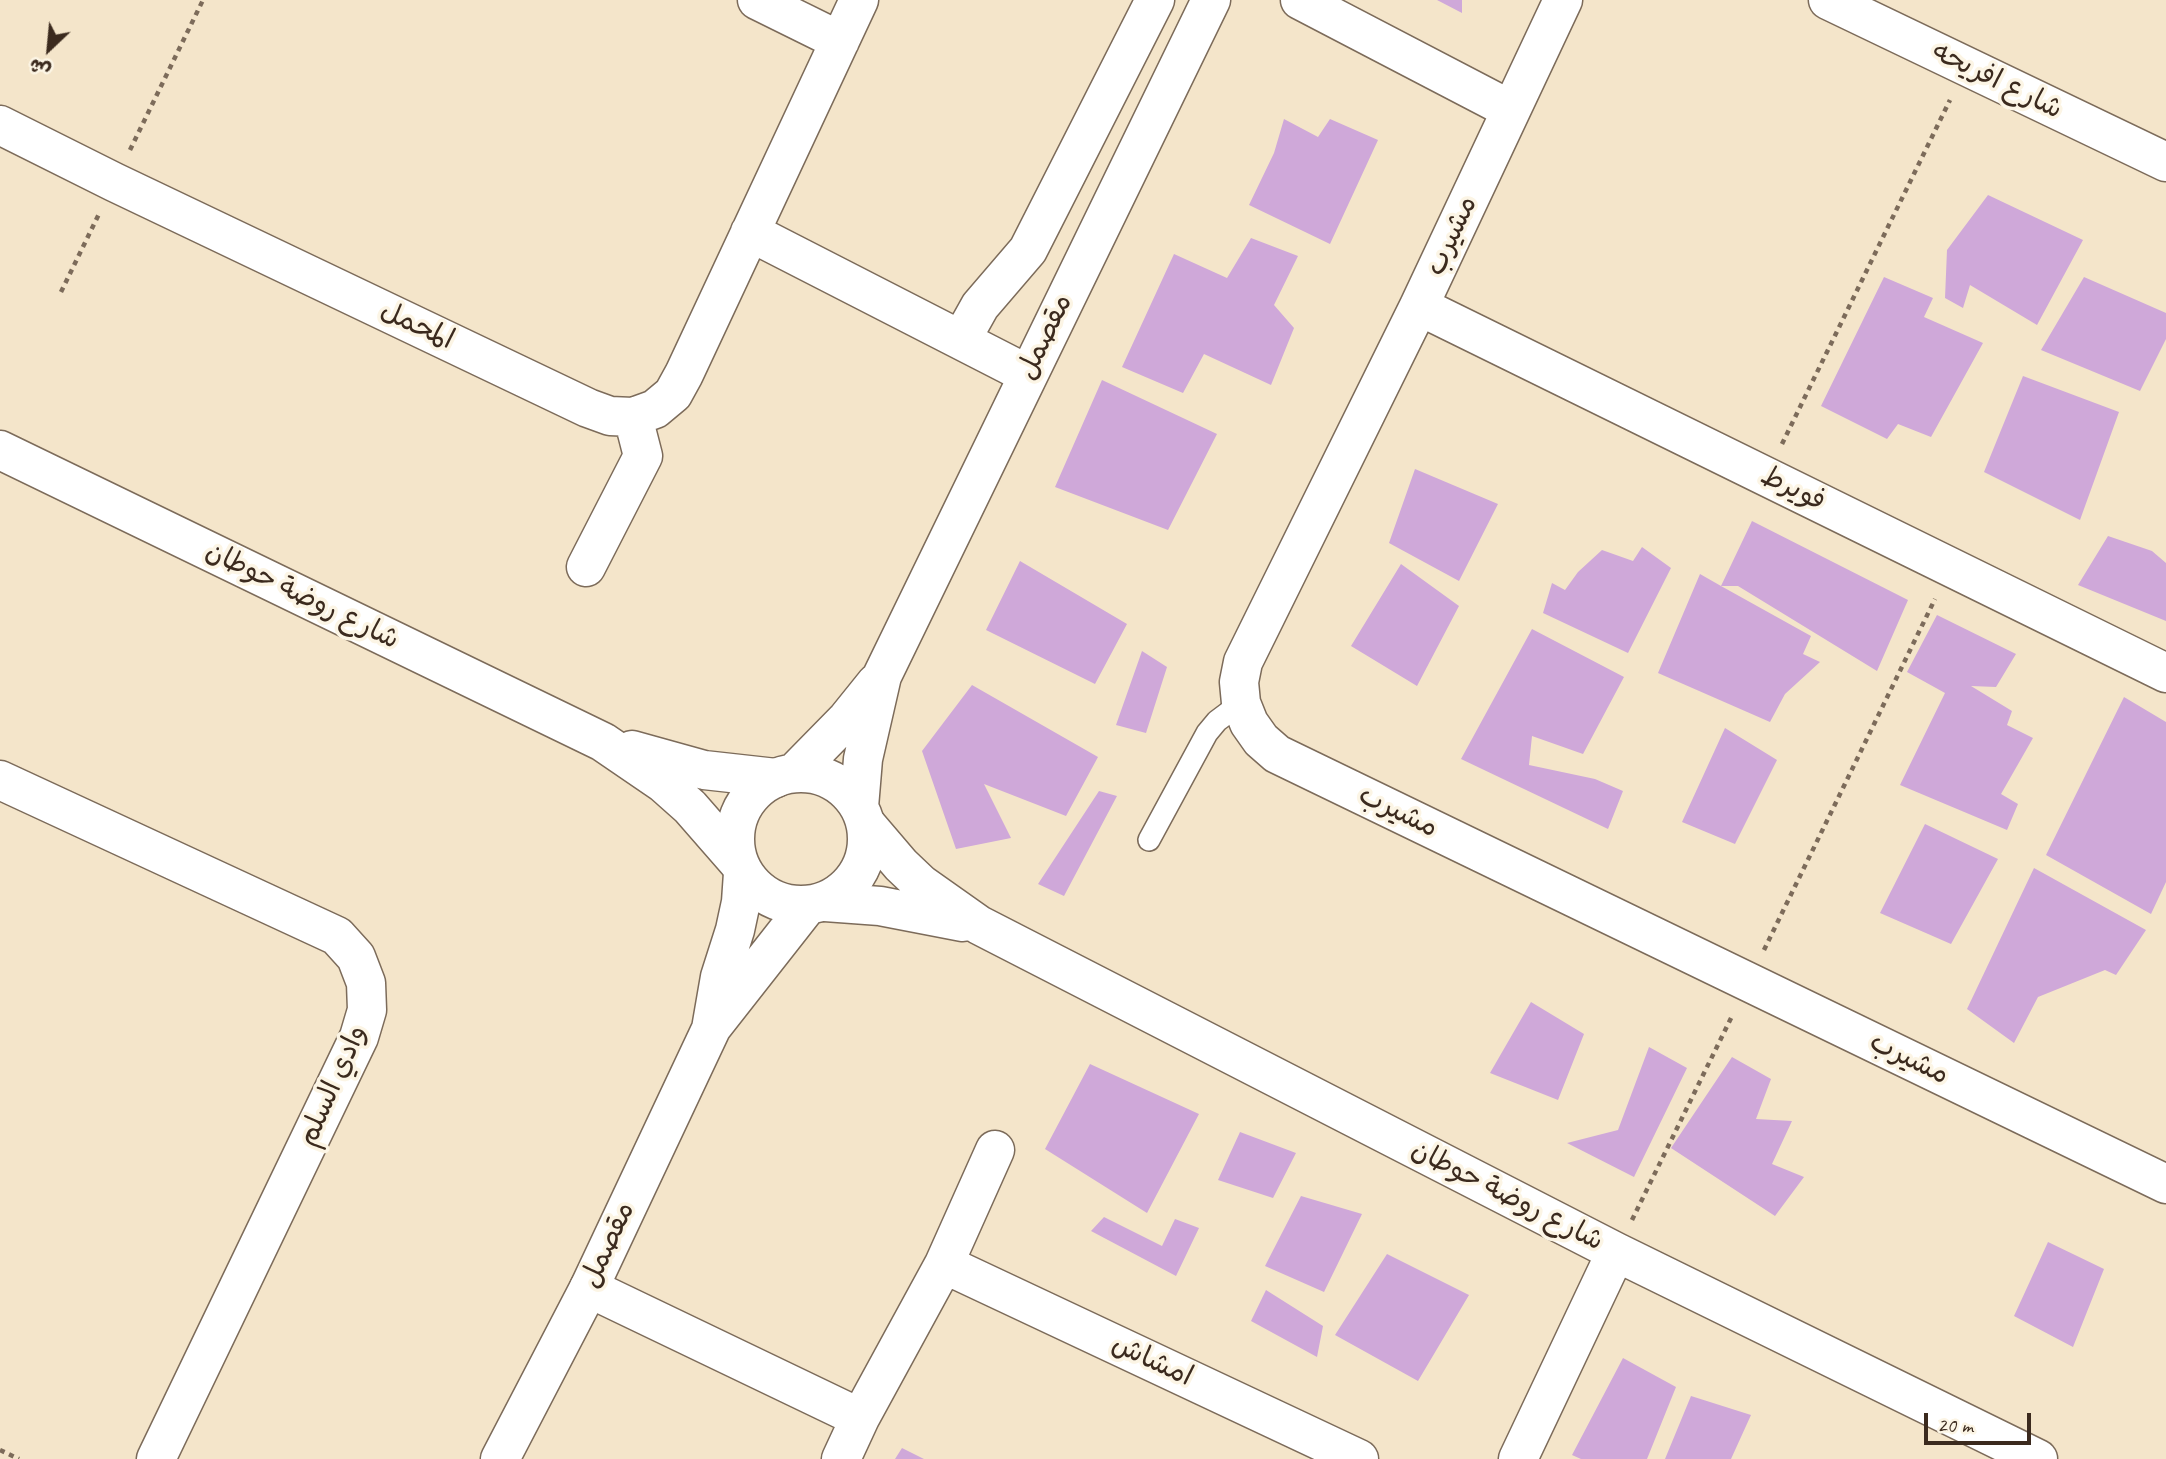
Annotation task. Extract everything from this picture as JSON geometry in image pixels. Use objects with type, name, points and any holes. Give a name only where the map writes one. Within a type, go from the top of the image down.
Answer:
[{"type":"street","points":[[757,0],[839,41]]},
{"type":"street","points":[[586,567],[643,456],[633,417],[655,409],[673,394],[859,0]]},
{"type":"street","points":[[961,340],[980,306],[1028,250],[1155,0]]},
{"type":"street","name":"مقصمل","points":[[785,775],[847,719],[881,676],[1211,0]]},
{"type":"street","points":[[1300,0],[1511,110]]},
{"type":"street","name":"مشيرب","points":[[1563,0],[1419,306],[1243,662],[1239,682],[1241,703],[1249,723],[1261,740],[1278,754],[2166,1184]]},
{"type":"street","name":"شارع افريحه","points":[[1828,0],[2166,162]]},
{"type":"street","name":"المحمل","points":[[0,125],[588,408],[610,416],[633,417]]},
{"type":"street","points":[[750,232],[1027,374]]},
{"type":"street","name":"فويرط","points":[[1419,306],[2166,673]]},
{"type":"street","name":"شارع روضة حوطان","points":[[0,450],[603,742],[663,783],[715,834],[741,867]]},
{"type":"street","name":"مقصمل","points":[[862,815],[863,759],[881,676]]},
{"type":"street","name":"شارع روضة حوطان","points":[[603,742],[704,770],[785,775]]},
{"type":"street","points":[[813,774],[831,780],[847,792],[862,815],[867,843],[864,862],[849,885],[816,904],[788,905],[770,898],[755,888],[741,867],[734,843],[736,822],[745,804],[758,788],[785,775],[813,774]]},
{"type":"street","name":"وادي السلم","points":[[0,780],[337,936],[356,957],[366,982],[368,1010],[359,1037],[156,1459]]},
{"type":"street","name":"شارع روضة حوطان","points":[[862,815],[901,866],[921,884],[979,925],[1616,1252],[2038,1459]]},
{"type":"street","name":"مقصمل","points":[[711,1029],[720,977],[741,902],[741,867]]},
{"type":"street","name":"مقصمل","points":[[500,1459],[589,1288],[711,1029],[816,904]]},
{"type":"street","name":"شارع روضة حوطان","points":[[816,904],[880,906],[979,925]]},
{"type":"street","points":[[841,1459],[860,1418],[944,1264],[995,1150]]},
{"type":"street","points":[[1518,1459],[1616,1252]]},
{"type":"street","name":"امشاش","points":[[944,1264],[1359,1459]]},
{"type":"street","points":[[589,1288],[860,1418]]},
{"type":"lane","points":[[1149,840],[1207,733],[1217,721],[1241,703]]},
{"type":"path","points":[[1766,476],[1966,66]]},
{"type":"path","points":[[1616,1252],[1951,567]]},
{"type":"path","points":[[0,1450],[19,1459]]},
{"type":"building","points":[[1437,0],[1462,0],[1462,13]]},
{"type":"building","points":[[1284,119],[1318,137],[1330,119],[1378,140],[1330,244],[1249,205],[1274,153]]},
{"type":"building","points":[[1988,195],[2083,240],[2037,325],[1970,285],[1963,308],[1945,298],[1947,250]]},
{"type":"building","points":[[1251,238],[1298,256],[1274,305],[1294,328],[1271,385],[1204,354],[1183,393],[1122,367],[1174,254],[1227,278]]},
{"type":"building","points":[[1884,277],[1933,298],[1924,317],[1983,343],[1931,437],[1898,424],[1887,439],[1821,406]]},
{"type":"building","points":[[2084,277],[2166,313],[2166,339],[2140,391],[2041,350]]},
{"type":"building","points":[[2023,376],[2119,412],[2080,520],[1984,472]]},
{"type":"building","points":[[1102,380],[1217,434],[1168,530],[1055,487]]},
{"type":"building","points":[[1415,469],[1498,504],[1459,581],[1389,543]]},
{"type":"building","points":[[1752,521],[1908,600],[1877,671],[1738,586],[1721,586]]},
{"type":"building","points":[[2108,536],[2152,551],[2166,563],[2166,621],[2078,585]]},
{"type":"building","points":[[1642,547],[1671,568],[1628,653],[1543,613],[1552,583],[1565,590],[1578,572],[1602,550],[1633,561]]},
{"type":"building","points":[[1020,561],[1127,624],[1095,684],[986,630]]},
{"type":"building","points":[[1401,564],[1459,606],[1417,686],[1351,646]]},
{"type":"building","points":[[1700,574],[1811,636],[1803,654],[1820,662],[1785,694],[1770,722],[1658,673]]},
{"type":"building","points":[[1937,615],[2016,654],[1996,687],[1971,686],[2012,711],[2007,725],[2033,738],[2001,794],[2018,804],[2007,830],[1900,785],[1945,693],[1907,672]]},
{"type":"building","points":[[1532,629],[1624,677],[1583,754],[1532,736],[1529,765],[1595,779],[1623,791],[1608,829],[1461,759]]},
{"type":"building","points":[[1142,651],[1167,667],[1146,733],[1116,725]]},
{"type":"building","points":[[972,685],[1098,757],[1066,816],[984,784],[1011,838],[956,849],[922,751]]},
{"type":"building","points":[[2124,697],[2166,722],[2166,882],[2151,914],[2046,855]]},
{"type":"building","points":[[1725,728],[1777,760],[1735,844],[1682,822]]},
{"type":"building","points":[[1099,791],[1117,796],[1064,896],[1038,884]]},
{"type":"building","points":[[1925,824],[1998,859],[1951,944],[1880,913]]},
{"type":"building","points":[[2034,868],[2146,930],[2116,975],[2105,970],[2038,997],[2014,1043],[1967,1009]]},
{"type":"building","points":[[1531,1002],[1584,1034],[1558,1100],[1490,1073]]},
{"type":"building","points":[[1649,1047],[1687,1068],[1634,1177],[1567,1143],[1618,1130]]},
{"type":"building","points":[[1732,1057],[1771,1079],[1756,1119],[1792,1121],[1772,1164],[1804,1177],[1775,1216],[1671,1148]]},
{"type":"building","points":[[1090,1064],[1199,1114],[1147,1213],[1045,1149]]},
{"type":"building","points":[[1240,1132],[1296,1153],[1273,1198],[1218,1180]]},
{"type":"building","points":[[1301,1196],[1362,1214],[1324,1292],[1265,1266]]},
{"type":"building","points":[[1104,1217],[1162,1246],[1175,1219],[1199,1228],[1176,1276],[1091,1231]]},
{"type":"building","points":[[2048,1242],[2104,1269],[2073,1347],[2014,1316]]},
{"type":"building","points":[[1387,1254],[1469,1295],[1418,1381],[1335,1335]]},
{"type":"building","points":[[1266,1290],[1323,1326],[1317,1357],[1251,1321]]},
{"type":"building","points":[[1623,1358],[1676,1387],[1647,1459],[1581,1459],[1572,1455]]},
{"type":"building","points":[[1691,1396],[1751,1415],[1731,1459],[1665,1459]]},
{"type":"building","points":[[902,1448],[924,1459],[895,1459]]}]
